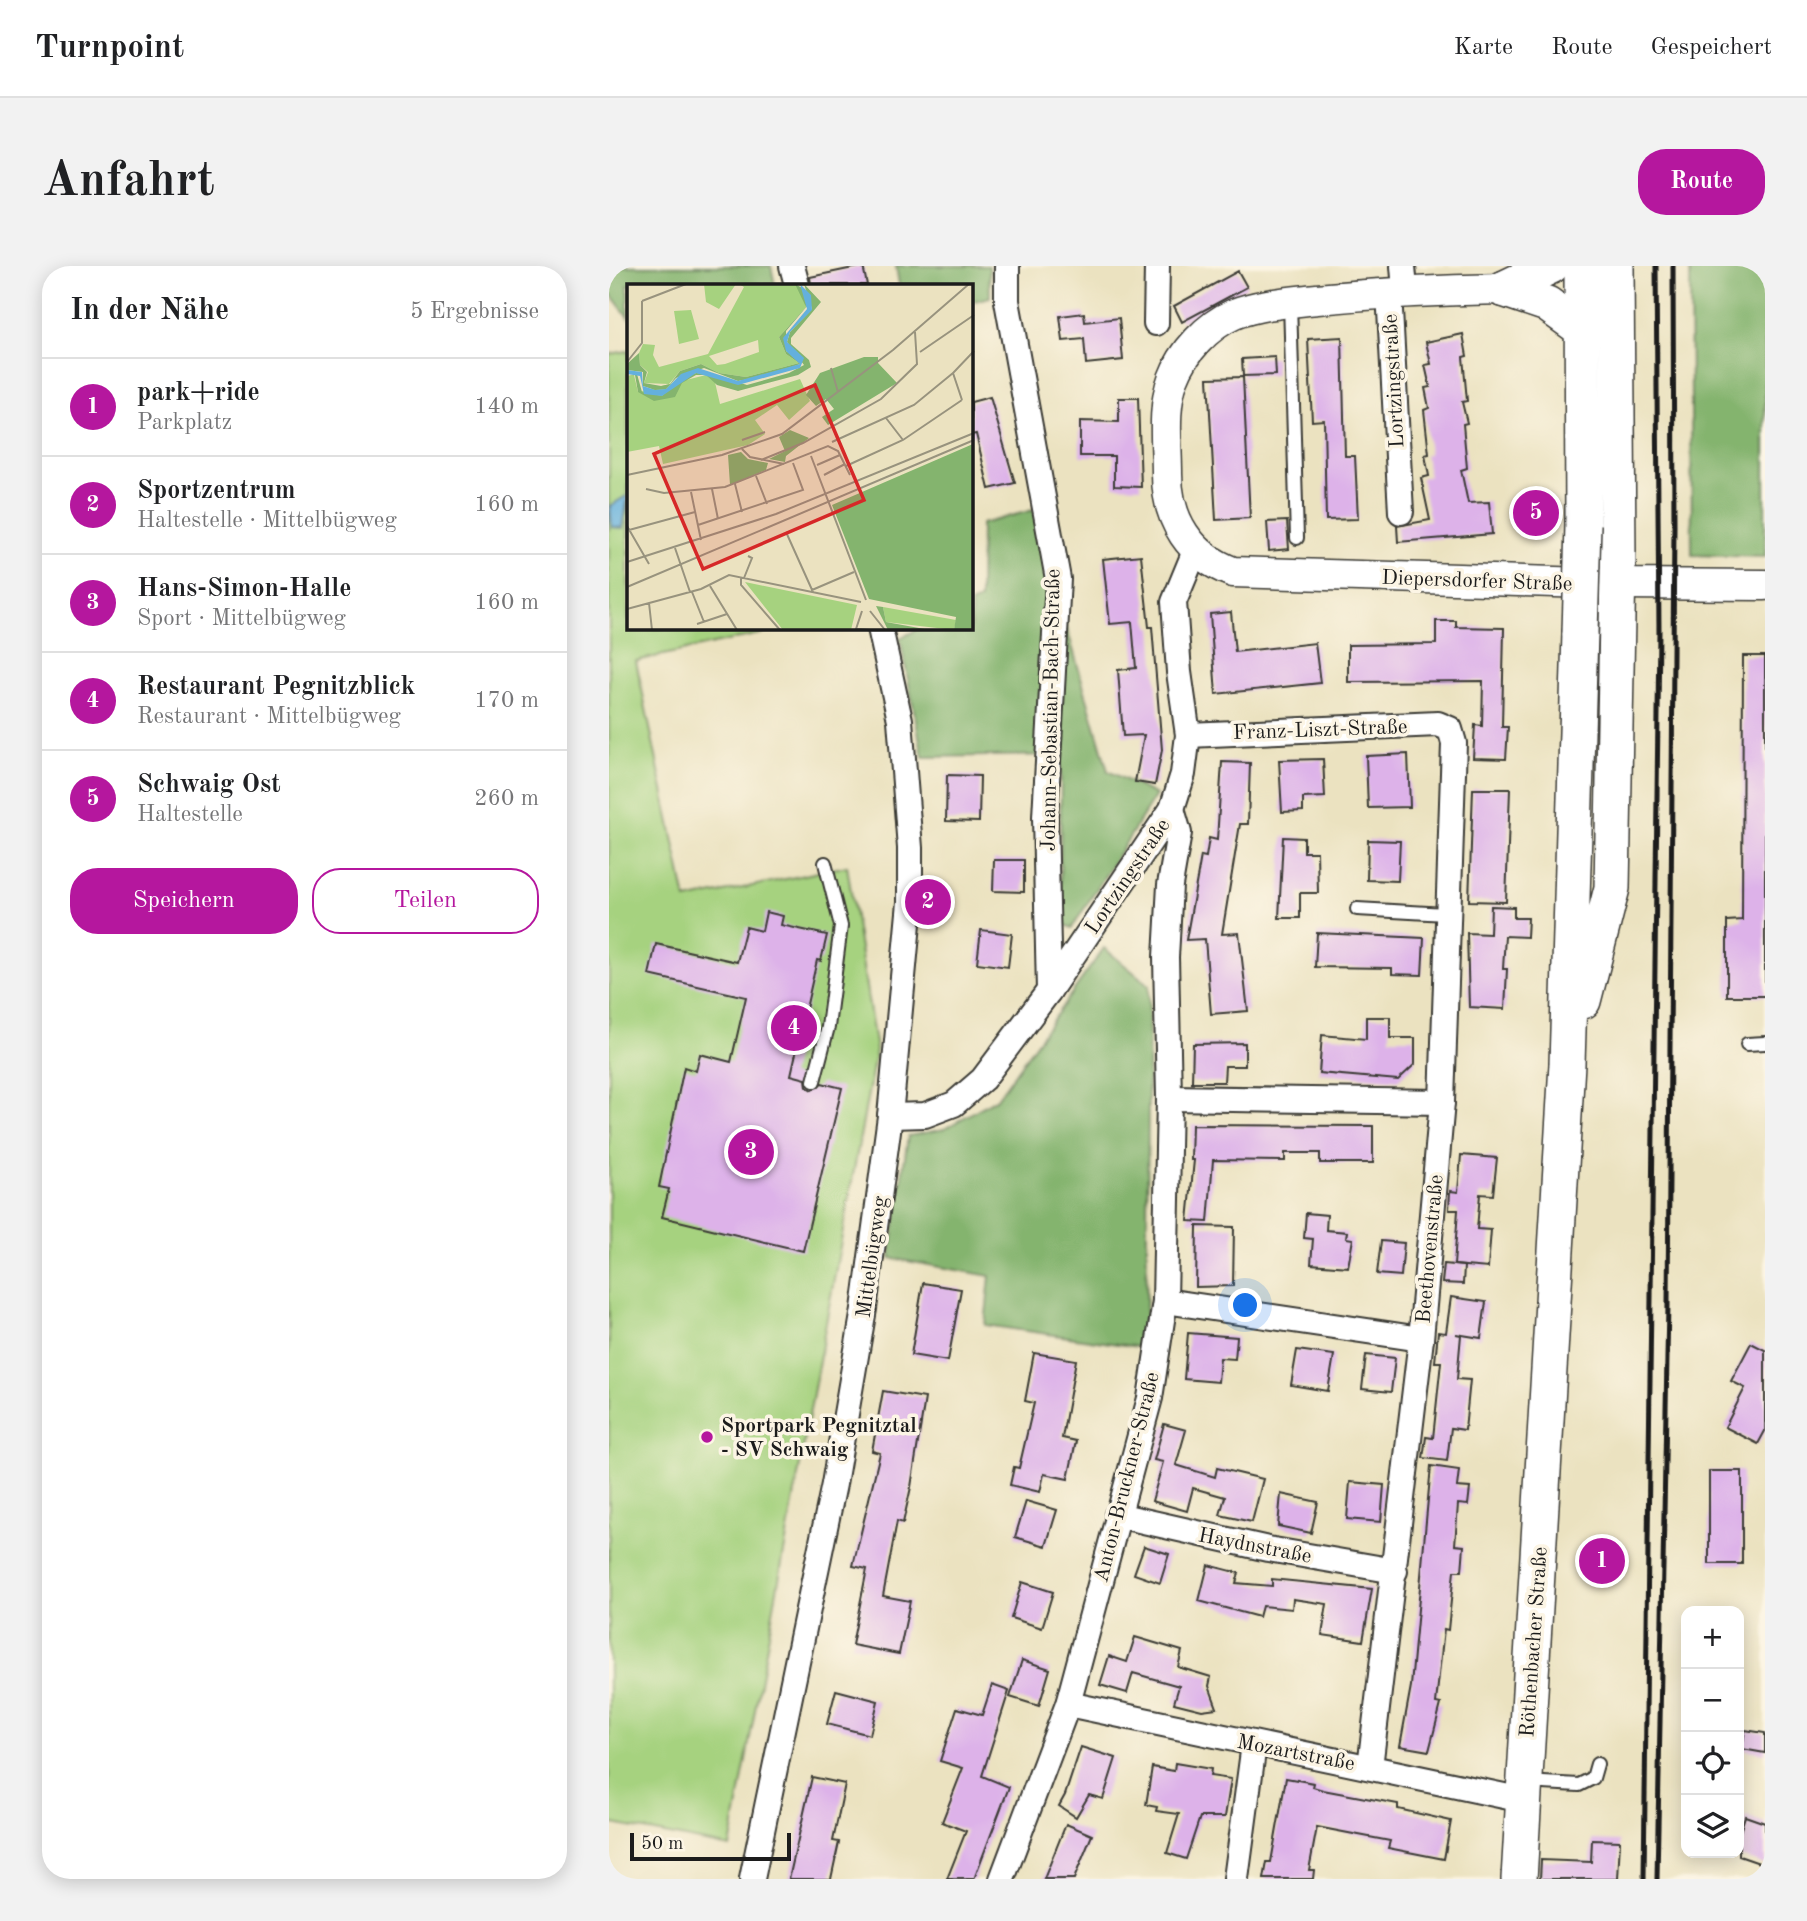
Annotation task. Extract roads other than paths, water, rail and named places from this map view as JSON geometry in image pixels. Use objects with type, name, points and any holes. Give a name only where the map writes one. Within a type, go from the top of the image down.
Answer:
[{"type":"main road","points":[[1503,289],[1551,266]]},
{"type":"main road","points":[[1567,1064],[1583,523],[1582,266]]},
{"type":"main road","points":[[1567,1064],[1612,888],[1618,584],[1616,266]]},
{"type":"main road","points":[[1503,289],[1548,304],[1583,330]]},
{"type":"main road","name":"Röthenbacher Straße","points":[[1518,1879],[1567,1064]]},
{"type":"street","points":[[792,266],[797,284]]},
{"type":"street","name":"Johann-Sebastian-Bach-Straße","points":[[1007,266],[1007,301],[1058,579],[1045,817],[1049,990]]},
{"type":"street","points":[[1156,323],[1157,266]]},
{"type":"street","name":"Lortzingstraße","points":[[890,1116],[925,1115],[954,1104],[983,1079],[1049,990],[1172,809],[1183,774],[1188,735],[1179,672],[1174,602],[1195,551],[1172,512],[1167,495],[1167,408],[1174,378],[1195,344],[1220,322],[1248,310],[1290,302],[1399,283],[1503,289]]},
{"type":"street","name":"Lortzingstraße","points":[[1399,283],[1401,512]]},
{"type":"street","name":"Diepersdorfer Straße","points":[[1195,551],[1206,560],[1233,572],[1618,584],[1765,585]]},
{"type":"street","name":"Mittelbügweg","points":[[752,1879],[836,1471],[864,1309],[890,1116],[910,902],[910,848],[900,720],[880,630]]},
{"type":"street","name":"Franz-Liszt-Straße","points":[[1188,735],[1433,724],[1451,729]]},
{"type":"street","name":"Beethovenstraße","points":[[1370,1767],[1421,1339],[1442,1102],[1446,914],[1454,743],[1451,729]]},
{"type":"street","name":"Anton-Bruckner-Straße","points":[[1002,1879],[1068,1704],[1150,1398],[1164,1301],[1169,1098],[1165,957],[1170,885],[1179,833],[1172,809]]},
{"type":"street","points":[[1169,1098],[1442,1102]]},
{"type":"street","points":[[1164,1301],[1421,1339]]},
{"type":"street","name":"Haydnstraße","points":[[1117,1515],[1268,1549],[1395,1571]]},
{"type":"street","name":"Mozartstraße","points":[[1068,1704],[1370,1767],[1524,1791]]},
{"type":"street","points":[[1236,1879],[1254,1744]]},
{"type":"lane","points":[[1290,302],[1297,538]]},
{"type":"lane","points":[[814,1081],[828,1027],[841,926],[825,863]]},
{"type":"lane","points":[[1357,909],[1446,914]]},
{"type":"lane","points":[[1747,1044],[1765,1043]]},
{"type":"lane","points":[[1524,1791],[1579,1785],[1593,1778],[1597,1764]]},
{"type":"water","points":[[627,496],[623,528],[612,527],[610,506]]},
{"type":"railway","points":[[1644,1879],[1659,630],[1656,266]]},
{"type":"railway","points":[[1657,1879],[1668,1305],[1674,526],[1673,266]]},
{"type":"place","name":"Schwaig Ost","points":[[1536,513]]},
{"type":"place","name":"Sportzentrum","points":[[928,902]]},
{"type":"place","name":"Restaurant Pegnitzblick","points":[[794,1028]]},
{"type":"place","name":"Hans-Simon-Halle","points":[[751,1152]]},
{"type":"place","name":"Sportpark Pegnitztal - SV Schwaig","points":[[707,1437]]},
{"type":"place","name":"park+ride","points":[[1602,1561]]}]
